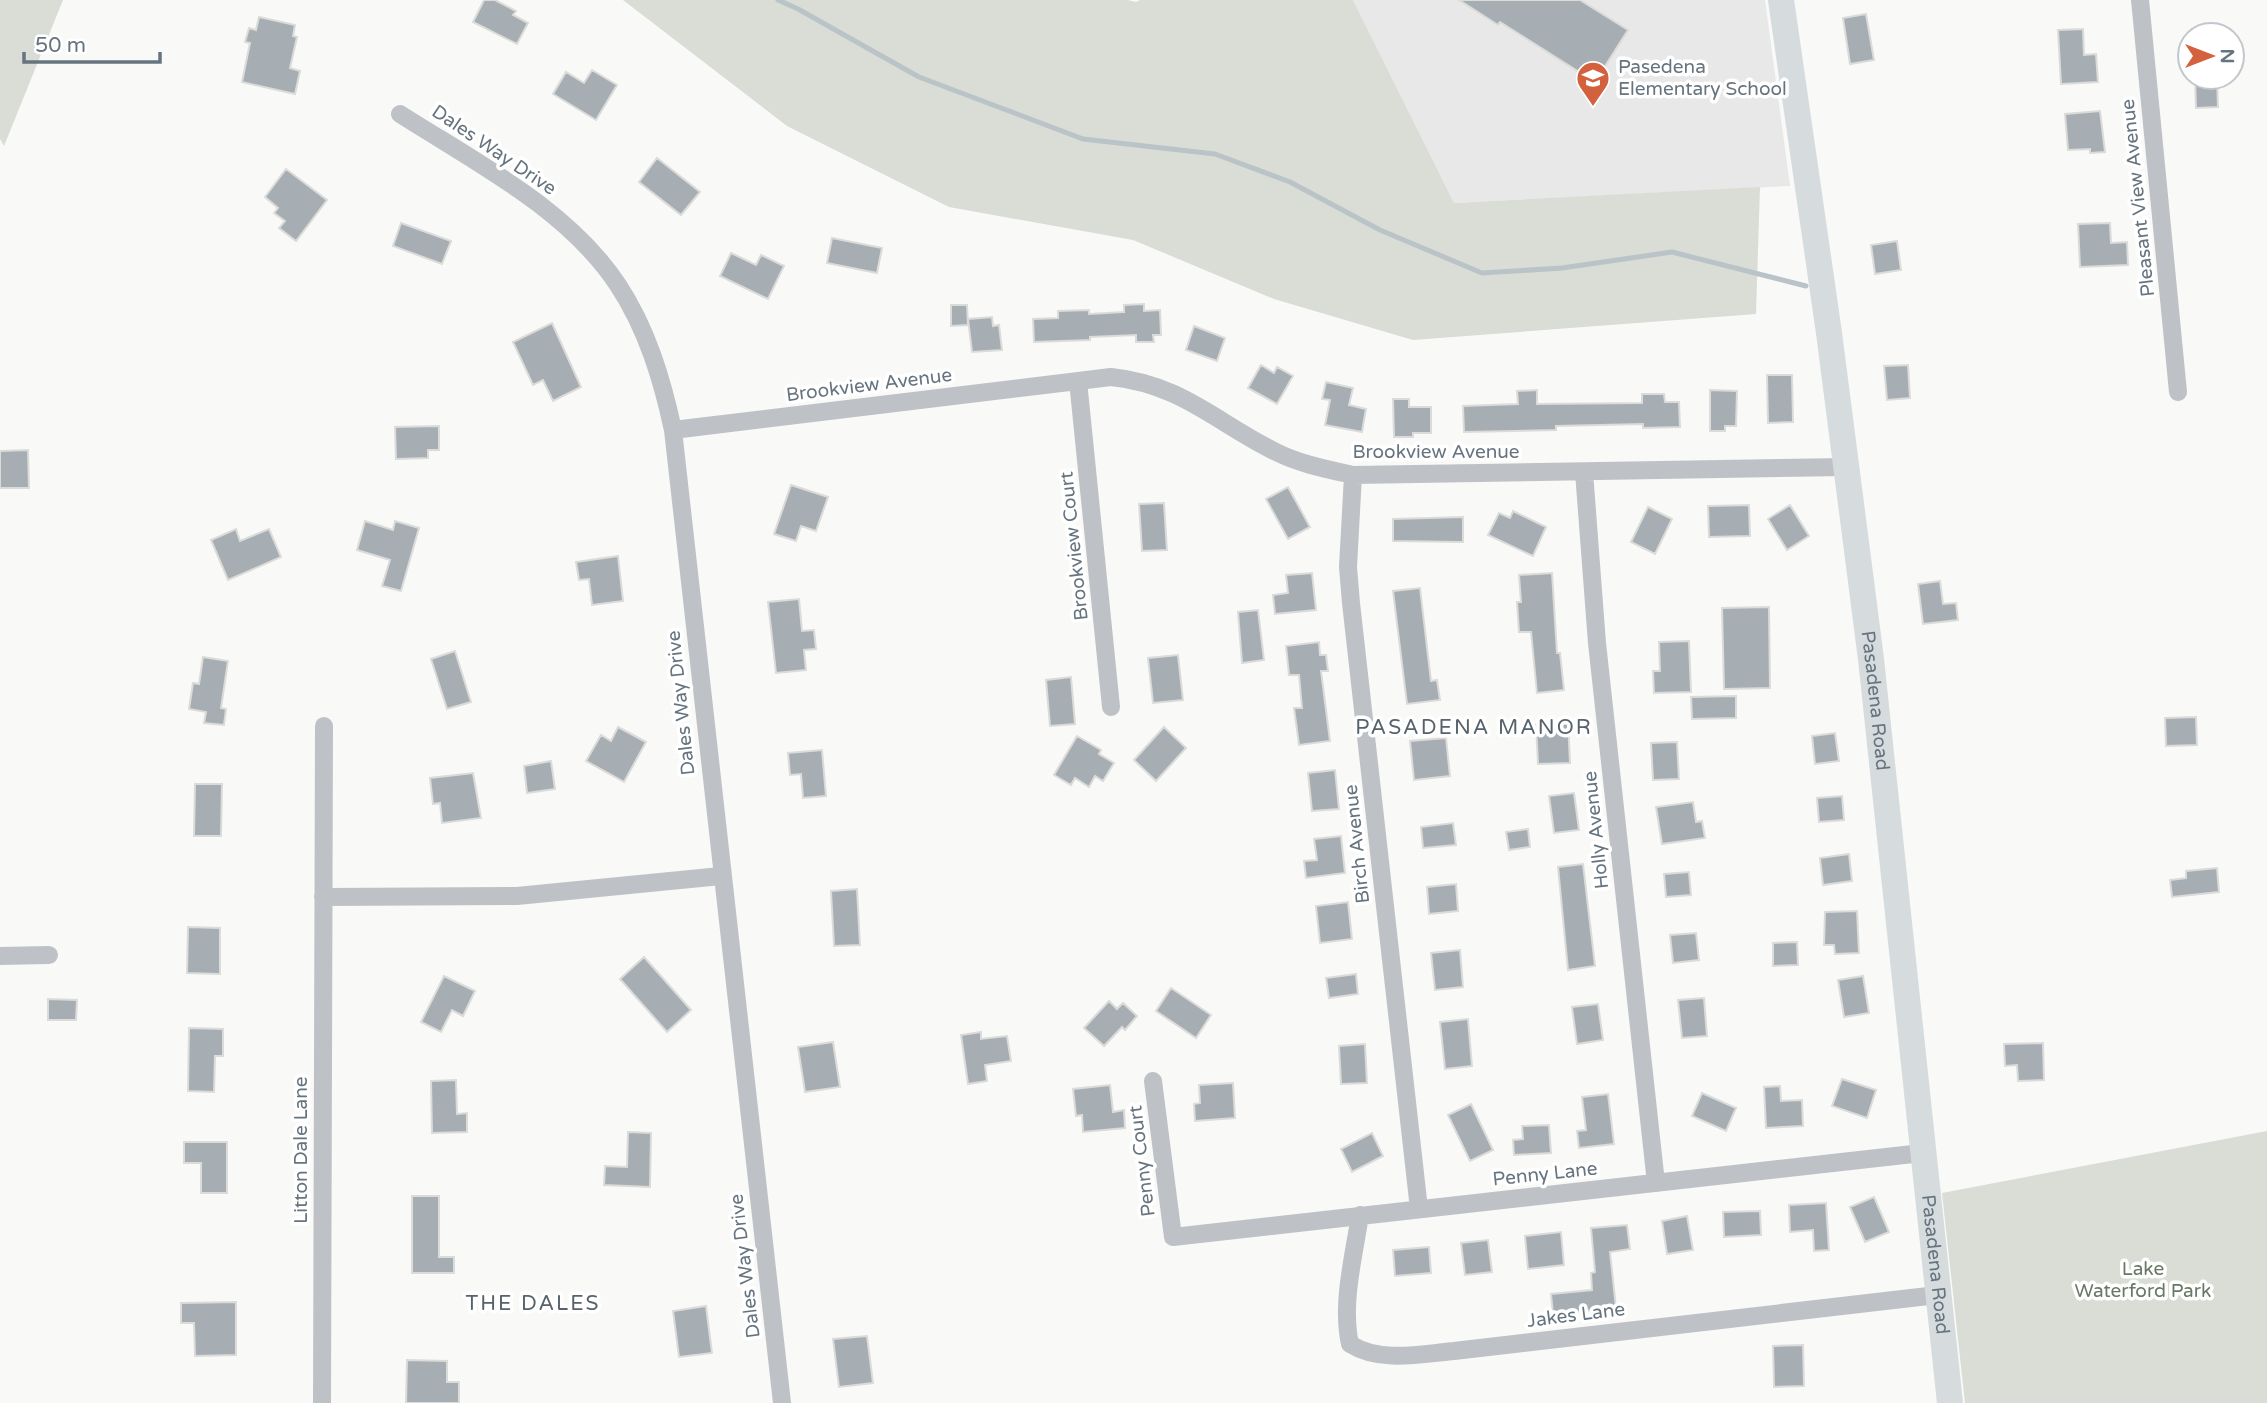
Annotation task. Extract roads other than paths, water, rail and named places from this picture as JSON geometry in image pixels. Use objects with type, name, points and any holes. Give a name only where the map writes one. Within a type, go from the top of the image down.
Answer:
[{"type":"main road","name":"Pasadena Road","points":[[1781,0],[1871,659],[1950,1403]]},
{"type":"street","name":"Pleasant View Avenue","points":[[2140,0],[2178,393]]},
{"type":"street","name":"Dales Way Drive","points":[[400,114],[552,215],[596,258],[617,283],[634,312],[662,380],[673,430],[782,1403]]},
{"type":"street","name":"Brookview Avenue","points":[[673,430],[1111,377],[1151,384],[1185,398],[1277,453],[1304,464],[1353,475],[1846,467]]},
{"type":"street","name":"Brookview Court","points":[[1078,381],[1111,707]]},
{"type":"street","name":"Holly Avenue","points":[[1584,472],[1597,643],[1656,1182]]},
{"type":"street","name":"Birch Avenue","points":[[1353,475],[1348,567],[1351,603],[1419,1209]]},
{"type":"street","name":"Litton Dale Lane","points":[[321,1403],[324,726]]},
{"type":"street","points":[[323,897],[517,896],[721,876]]},
{"type":"street","points":[[0,956],[49,955]]},
{"type":"street","name":"Penny Court","points":[[1153,1081],[1172,1237]]},
{"type":"street","name":"Penny Lane","points":[[1172,1237],[1922,1153]]},
{"type":"street","name":"Jakes Lane","points":[[1360,1215],[1349,1292],[1347,1330],[1350,1344],[1361,1351],[1379,1354],[1403,1356],[1454,1351],[1937,1295]]},
{"type":"waterway","points":[[778,0],[919,77],[1083,139],[1215,154],[1290,182],[1380,230],[1482,273],[1562,268],[1672,252],[1806,286]]},
{"type":"place","name":"Pasedena Elementary School","points":[[1593,108]]},
{"type":"district","name":"PASADENA MANOR","points":[[1474,727]]},
{"type":"district","name":"THE DALES","points":[[533,1303]]},
{"type":"park label","name":"Lake Waterford Park","points":[[2143,1280]]}]
